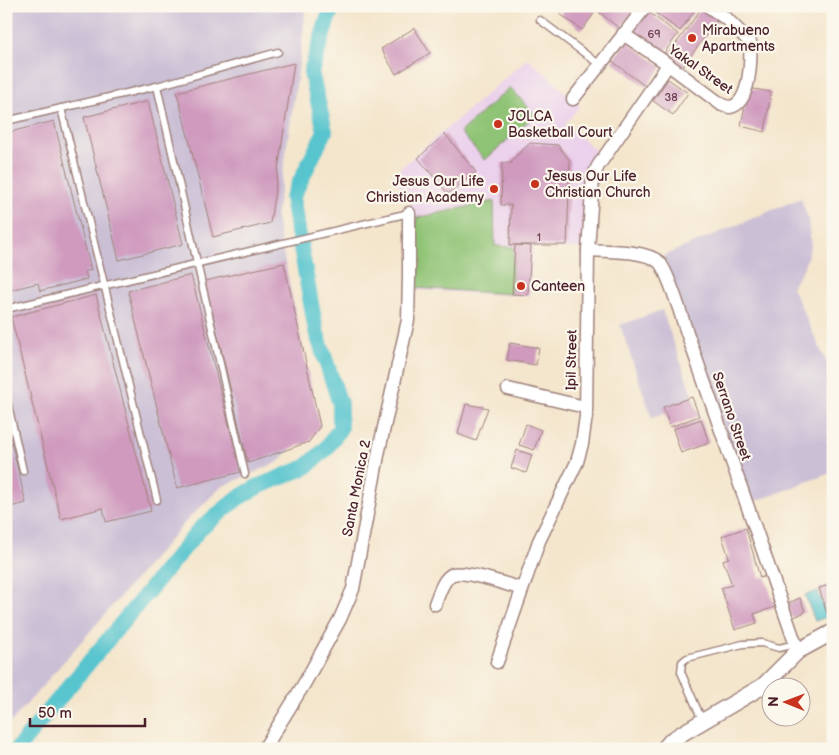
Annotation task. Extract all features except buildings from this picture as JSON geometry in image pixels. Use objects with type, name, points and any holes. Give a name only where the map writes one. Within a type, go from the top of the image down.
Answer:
[{"type":"street","points":[[573,99],[646,6]]},
{"type":"street","name":"Yakal Street","points":[[624,34],[722,105],[731,107],[738,103],[744,95],[751,64],[750,42],[728,20],[708,6]]},
{"type":"street","name":"Ipil Street","points":[[497,662],[539,541],[577,462],[582,444],[586,407],[588,250],[593,177],[598,166],[668,65]]},
{"type":"street","name":"Santa Monica 2","points":[[264,749],[304,684],[340,619],[353,589],[379,450],[408,320],[410,276],[408,213]]},
{"type":"street","name":"Serrano Street","points":[[588,250],[646,255],[660,263],[682,319],[797,648]]},
{"type":"street","points":[[508,390],[586,407]]},
{"type":"street","points":[[435,604],[442,587],[452,575],[456,574],[470,574],[522,589]]},
{"type":"street","points":[[664,749],[671,741],[702,721],[763,686],[797,648],[833,632]]},
{"type":"lane","points":[[540,20],[600,65]]},
{"type":"lane","points":[[6,121],[157,86],[278,52]]},
{"type":"lane","points":[[157,86],[245,474]]},
{"type":"lane","points":[[61,108],[157,500]]},
{"type":"lane","points":[[6,310],[408,213]]},
{"type":"lane","points":[[6,396],[23,471]]},
{"type":"lane","points":[[702,721],[681,672],[682,662],[687,658],[742,644],[762,643],[778,648],[797,648]]},
{"type":"shaded area","points":[[6,6],[306,6],[276,218],[315,409],[307,433],[278,462],[221,487],[187,520],[6,728]]},
{"type":"shaded area","name":"Jesus Our Life Christian Academy","points":[[528,58],[580,106],[565,124],[599,153],[586,171],[583,248],[533,247],[529,296],[412,290],[411,204],[393,175]]},
{"type":"shaded area","points":[[801,198],[808,220],[811,246],[803,269],[792,287],[829,368],[833,370],[833,472],[751,503],[663,256]]},
{"type":"shaded area","points":[[662,310],[695,403],[652,418],[620,325]]},
{"type":"green space","name":"JOLCA Basketball Court","points":[[510,87],[535,115],[485,160],[460,132]]},
{"type":"green space","points":[[494,201],[495,246],[514,247],[511,294],[415,288],[416,218]]},
{"type":"water","points":[[818,591],[827,617],[815,621],[805,595]]},
{"type":"waterway","points":[[17,749],[200,529],[238,498],[257,487],[306,467],[326,449],[340,428],[340,404],[316,331],[292,198],[325,131],[311,72],[333,6]]},
{"type":"place","name":"Mirabueno Apartments","points":[[692,38]]},
{"type":"place","name":"JOLCA Basketball Court","points":[[498,124]]},
{"type":"place","name":"Jesus Our Life Christian Church","points":[[535,184]]},
{"type":"place","name":"Jesus Our Life Christian Academy","points":[[494,189]]},
{"type":"place","name":"Canteen","points":[[521,286]]}]
